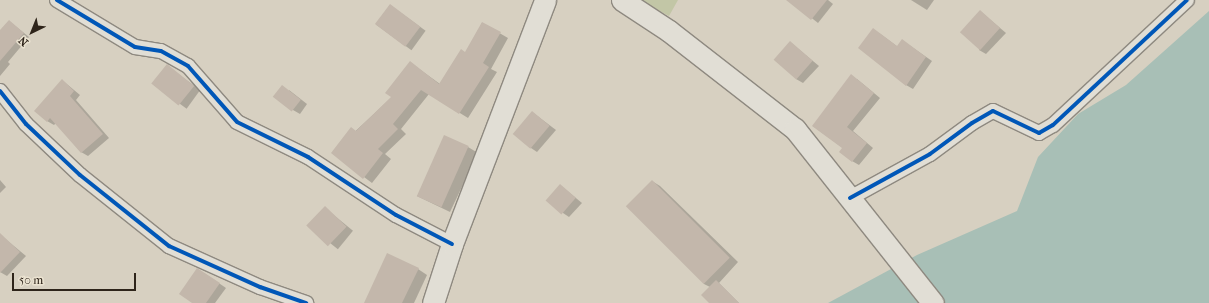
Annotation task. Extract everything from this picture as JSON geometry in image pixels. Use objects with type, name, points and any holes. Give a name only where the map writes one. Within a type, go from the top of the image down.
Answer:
[{"type":"main road","points":[[622,0],[669,31],[795,129],[933,303]]},
{"type":"main road","points":[[433,303],[452,244],[543,1]]},
{"type":"street","points":[[57,0],[135,47],[161,52],[188,66],[237,122],[308,157],[396,215],[452,244]]},
{"type":"street","points":[[850,198],[930,154],[972,123],[993,111],[1040,133],[1187,0]]},
{"type":"street","points":[[0,91],[26,124],[80,175],[169,246],[260,287],[306,303]]},
{"type":"green space","points":[[639,0],[678,0],[669,16]]},
{"type":"shaded area","points":[[1209,11],[1209,303],[828,303],[917,255],[1017,211],[1038,157],[1078,114],[1126,85]]},
{"type":"building","points":[[786,0],[827,0],[811,20]]},
{"type":"building","points":[[390,4],[420,27],[405,47],[375,24]]},
{"type":"building","points":[[980,10],[1000,28],[980,50],[960,32]]},
{"type":"building","points":[[9,20],[24,33],[0,61],[0,30]]},
{"type":"building","points":[[482,22],[501,32],[483,63],[489,67],[459,114],[421,90],[393,124],[398,129],[378,149],[383,153],[363,179],[331,153],[351,127],[356,131],[391,97],[385,93],[410,61],[439,84],[461,49],[465,52]]},
{"type":"building","points":[[873,28],[897,46],[902,39],[926,57],[906,86],[858,48]]},
{"type":"building","points":[[790,41],[813,61],[796,80],[774,60]]},
{"type":"building","points":[[167,64],[194,86],[178,105],[151,83]]},
{"type":"building","points":[[851,74],[874,93],[847,127],[867,143],[852,162],[839,152],[842,148],[812,126]]},
{"type":"building","points":[[62,79],[74,91],[70,96],[103,134],[81,153],[50,118],[47,122],[34,111]]},
{"type":"building","points":[[282,85],[301,100],[292,112],[273,97]]},
{"type":"building","points":[[532,111],[550,126],[530,149],[513,134]]},
{"type":"building","points":[[444,135],[469,146],[441,207],[417,196]]},
{"type":"building","points":[[652,180],[730,258],[704,284],[626,206]]},
{"type":"building","points":[[560,184],[576,198],[561,214],[546,201]]},
{"type":"building","points":[[325,206],[347,227],[328,246],[306,225]]},
{"type":"building","points":[[0,233],[20,252],[0,273]]},
{"type":"building","points":[[387,253],[419,268],[402,303],[364,303]]},
{"type":"building","points":[[197,268],[220,283],[206,303],[192,303],[179,294]]},
{"type":"building","points":[[716,280],[739,303],[709,303],[701,295]]},
{"type":"cycle path","points":[[57,0],[135,47],[161,51],[188,66],[237,122],[308,157],[396,215],[452,244]]},
{"type":"cycle path","points":[[850,198],[930,154],[972,123],[993,111],[1039,133],[1053,125],[1187,0]]},
{"type":"cycle path","points":[[0,91],[26,124],[80,175],[169,246],[260,287],[306,303]]}]
